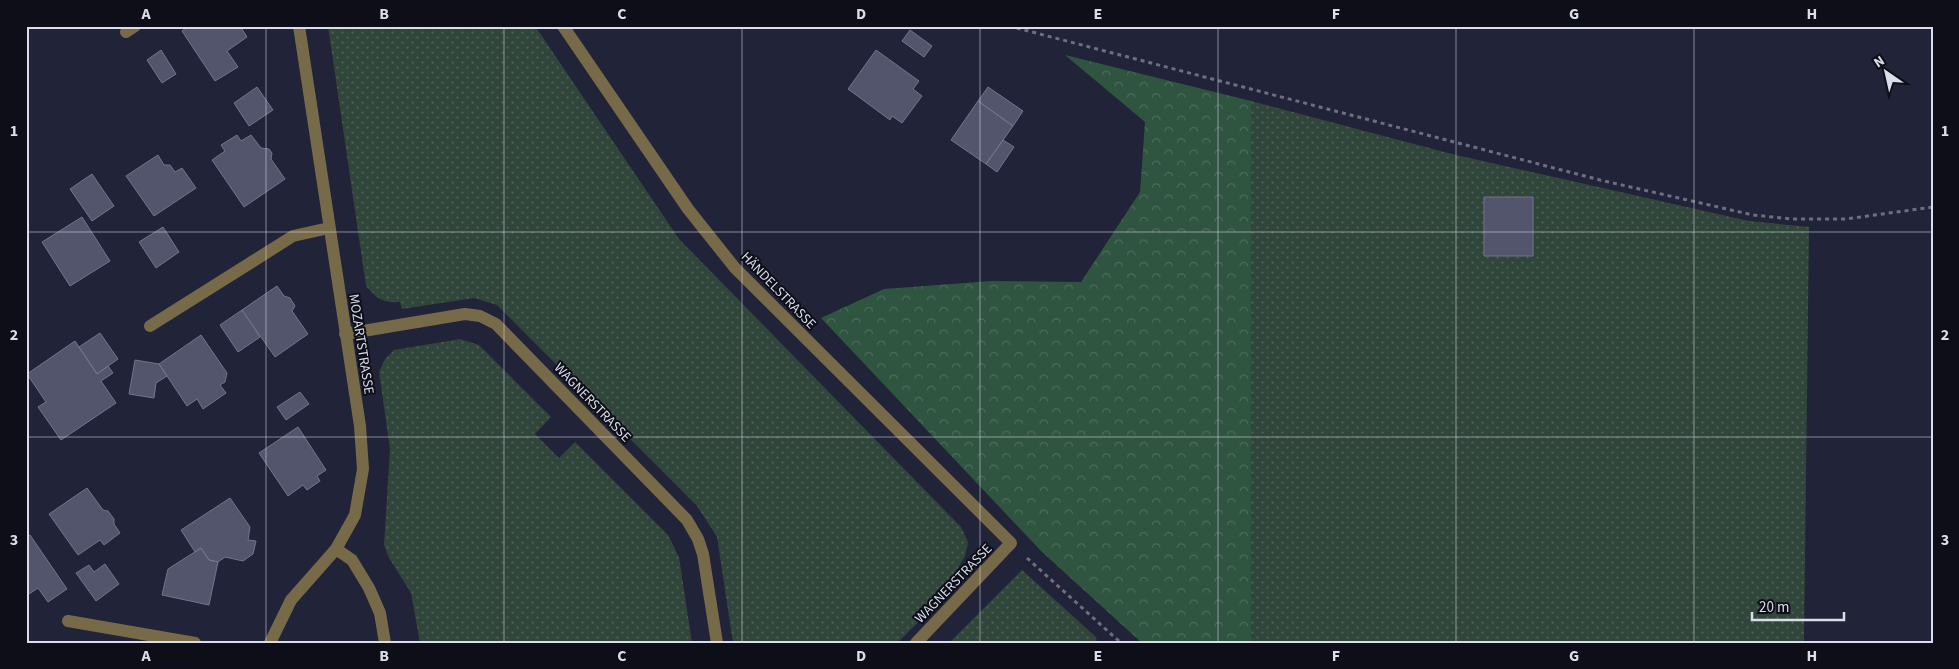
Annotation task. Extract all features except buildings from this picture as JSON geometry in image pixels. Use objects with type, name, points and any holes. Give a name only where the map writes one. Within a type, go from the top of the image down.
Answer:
[{"type":"street","name":"MOZARTSTRASSE","points":[[270,643],[291,600],[336,548],[354,515],[363,469],[360,426],[300,26]]},
{"type":"street","name":"HÄNDELSTRASSE","points":[[563,26],[688,209],[735,268],[1011,543]]},
{"type":"street","points":[[150,326],[293,236],[329,228]]},
{"type":"street","name":"WAGNERSTRASSE","points":[[346,334],[465,314],[480,316],[496,324],[687,520],[698,539],[703,554],[717,643]]},
{"type":"street","name":"WAGNERSTRASSE","points":[[916,643],[1011,543]]},
{"type":"street","points":[[336,548],[352,560],[369,588],[380,612],[385,643]]},
{"type":"street","points":[[68,621],[195,643]]},
{"type":"path","points":[[1010,26],[1600,180],[1753,215],[1792,219],[1846,219],[1933,207]]},
{"type":"path","points":[[1011,543],[1121,643]]},
{"type":"green space","points":[[328,26],[535,26],[679,239],[961,527],[968,542],[965,556],[954,575],[961,580],[897,643],[733,643],[717,537],[697,506],[497,305],[474,298],[402,309],[400,302],[389,302],[381,299],[366,286]]},
{"type":"green space","points":[[1065,55],[1251,101],[1251,643],[1142,643],[1041,551],[821,318],[884,289],[991,281],[1081,282],[1140,192],[1145,122]]},
{"type":"green space","points":[[1251,101],[1456,155],[1749,221],[1809,227],[1804,643],[1251,643]]},
{"type":"green space","points":[[460,339],[479,345],[551,417],[535,434],[559,458],[575,442],[668,535],[679,557],[692,643],[420,643],[411,593],[389,558],[384,545],[390,449],[379,372],[385,359],[394,350]]},
{"type":"green space","points":[[1022,570],[1096,637],[1097,643],[949,643]]}]
